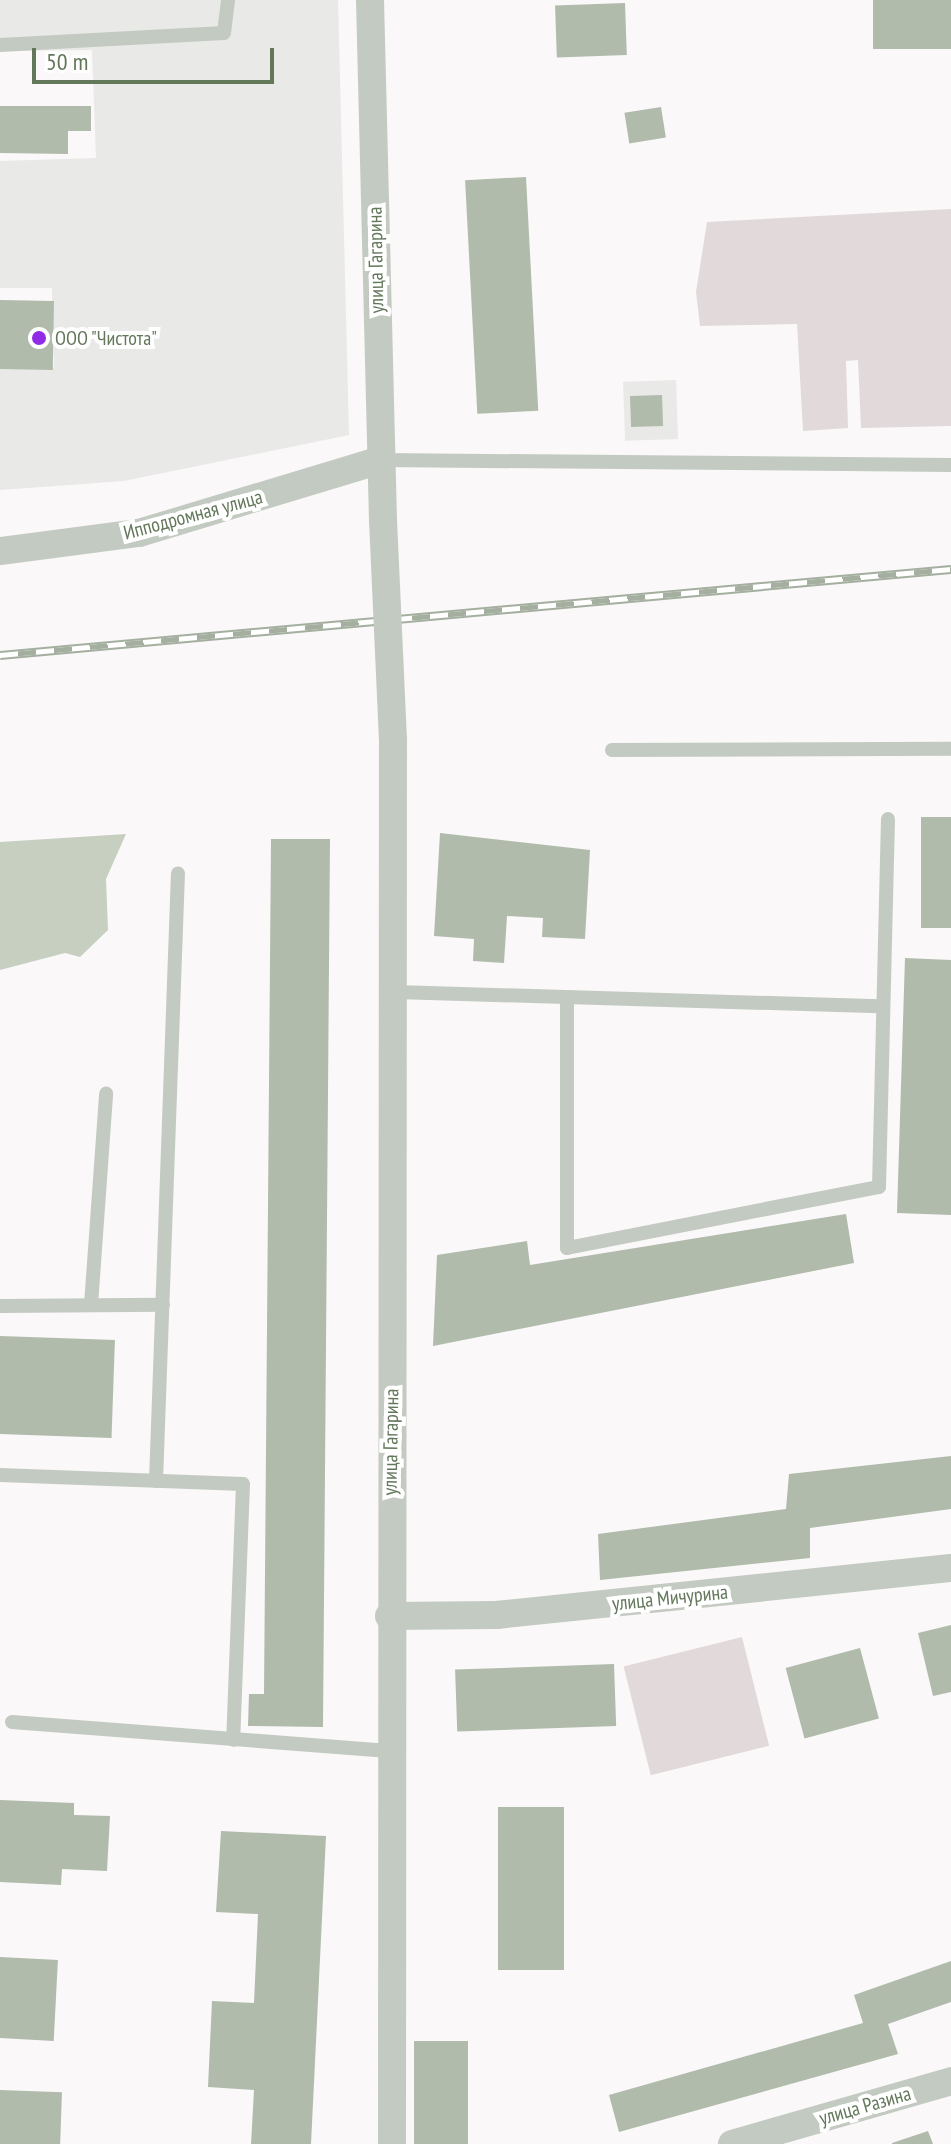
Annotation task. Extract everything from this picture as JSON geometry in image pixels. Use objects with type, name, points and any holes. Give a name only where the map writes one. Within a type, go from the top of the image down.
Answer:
[{"type":"street","name":"улица Гагарина","points":[[370,0],[381,460],[393,740],[396,992],[389,1616],[392,2144]]},
{"type":"street","name":"Ипподромная улица","points":[[0,551],[139,533],[381,460]]},
{"type":"street","name":"улица Мичурина","points":[[389,1616],[496,1615],[951,1568]]},
{"type":"street","name":"улица Разина","points":[[732,2144],[951,2081]]},
{"type":"lane","points":[[0,45],[224,33],[228,0]]},
{"type":"lane","points":[[381,460],[951,465]]},
{"type":"lane","points":[[612,750],[951,749]]},
{"type":"lane","points":[[567,998],[567,1248],[879,1187],[880,1006],[888,819]]},
{"type":"lane","points":[[156,1481],[178,873]]},
{"type":"lane","points":[[396,992],[880,1006]]},
{"type":"lane","points":[[91,1305],[106,1094]]},
{"type":"lane","points":[[0,1306],[163,1305]]},
{"type":"lane","points":[[0,1475],[243,1484],[233,1740]]},
{"type":"lane","points":[[12,1722],[389,1751]]},
{"type":"shaded area","points":[[0,0],[338,0],[349,435],[124,481],[0,490],[0,369],[54,367],[52,288],[0,288],[0,161],[96,158],[92,50],[0,51]]},
{"type":"shaded area","points":[[951,209],[951,426],[861,428],[858,360],[846,361],[848,428],[803,431],[797,324],[700,326],[696,292],[707,222]]},
{"type":"shaded area","points":[[676,380],[678,439],[625,441],[623,382]]},
{"type":"shaded area","points":[[126,834],[106,879],[108,930],[80,957],[65,953],[0,970],[0,842]]},
{"type":"shaded area","points":[[742,1637],[769,1746],[651,1775],[624,1667]]},
{"type":"building","points":[[873,0],[951,0],[951,49],[873,49]]},
{"type":"building","points":[[625,3],[627,55],[557,57],[555,5]]},
{"type":"building","points":[[0,106],[91,106],[91,131],[68,131],[68,154],[0,153]]},
{"type":"building","points":[[661,107],[666,138],[629,143],[624,113]]},
{"type":"building","points":[[526,177],[538,411],[477,414],[465,180]]},
{"type":"building","points":[[0,300],[54,301],[53,370],[0,369]]},
{"type":"building","points":[[662,395],[663,426],[631,427],[630,396]]},
{"type":"building","points":[[921,817],[951,817],[951,928],[921,928]]},
{"type":"building","points":[[440,833],[590,850],[585,939],[542,937],[543,918],[507,916],[504,963],[473,961],[474,939],[434,936]]},
{"type":"building","points":[[271,839],[330,839],[323,1727],[248,1726],[249,1694],[264,1694]]},
{"type":"building","points":[[905,958],[951,960],[951,1215],[897,1213]]},
{"type":"building","points":[[846,1214],[854,1263],[433,1346],[437,1255],[527,1241],[530,1265]]},
{"type":"building","points":[[0,1336],[115,1340],[112,1438],[0,1434]]},
{"type":"building","points":[[951,1456],[951,1509],[810,1528],[810,1558],[600,1580],[598,1534],[786,1509],[789,1474]]},
{"type":"building","points":[[951,1625],[951,1692],[933,1696],[918,1633]]},
{"type":"building","points":[[860,1648],[879,1719],[805,1738],[786,1668]]},
{"type":"building","points":[[614,1664],[616,1726],[457,1732],[455,1670]]},
{"type":"building","points":[[0,1800],[74,1803],[74,1815],[110,1816],[107,1871],[62,1869],[61,1885],[0,1882]]},
{"type":"building","points":[[498,1807],[564,1807],[564,1970],[498,1970]]},
{"type":"building","points":[[221,1831],[326,1836],[311,2144],[251,2144],[254,2090],[208,2087],[212,2001],[254,2003],[258,1914],[216,1912]]},
{"type":"building","points":[[0,1957],[58,1960],[54,2041],[0,2038]]},
{"type":"building","points":[[951,1961],[951,2002],[888,2024],[898,2054],[619,2132],[609,2095],[863,2023],[854,1995]]},
{"type":"building","points":[[414,2041],[468,2041],[468,2144],[414,2144]]},
{"type":"building","points":[[0,2090],[62,2092],[60,2144],[0,2144]]},
{"type":"building","points":[[928,2131],[933,2144],[892,2144],[892,2143]]},
{"type":"railway","points":[[0,655],[951,569]]},
{"type":"place","name":"ООО \"Чистота\"","points":[[39,338]]}]
